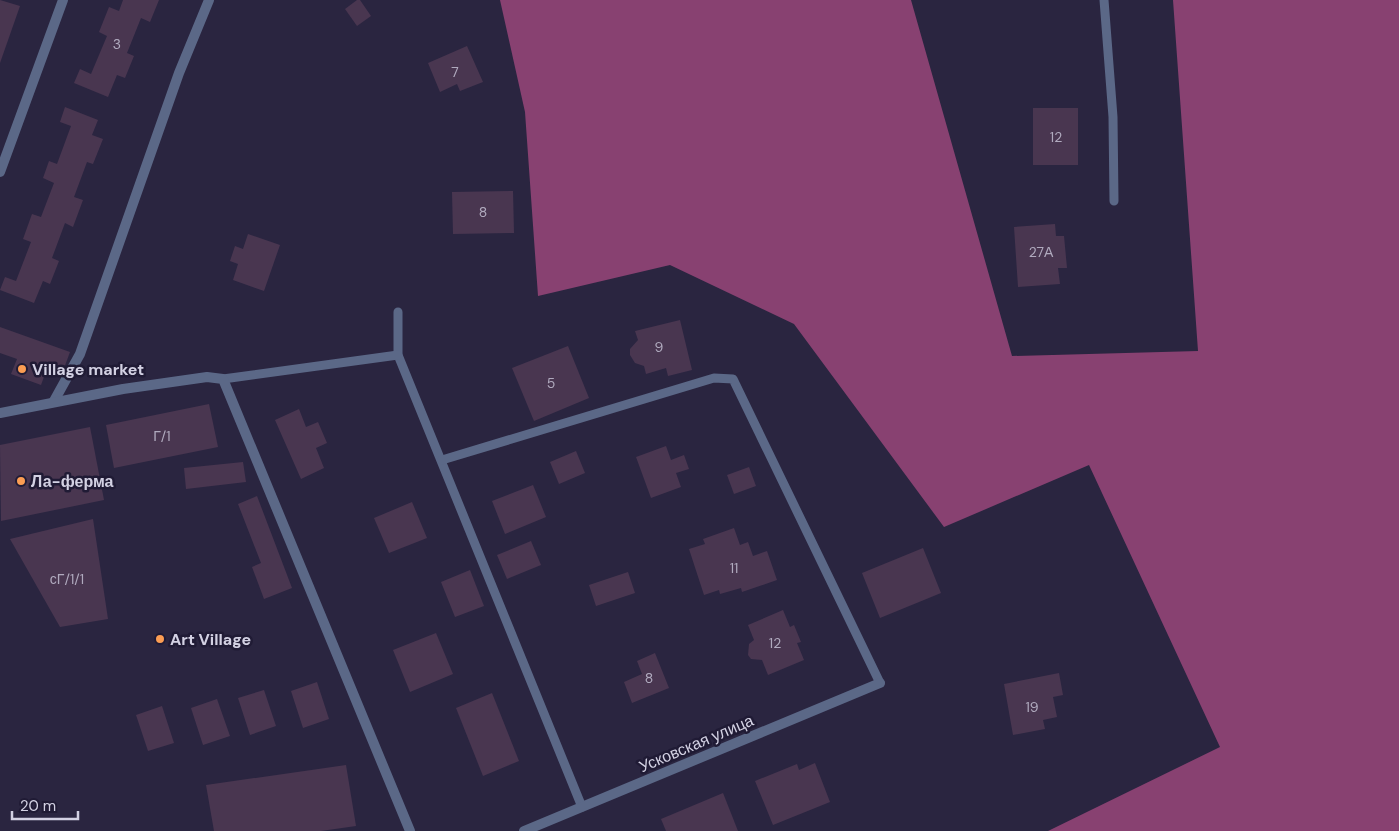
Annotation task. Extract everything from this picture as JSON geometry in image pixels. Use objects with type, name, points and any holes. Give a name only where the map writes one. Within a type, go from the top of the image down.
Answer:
[{"type":"street","points":[[0,172],[64,0]]},
{"type":"street","points":[[54,401],[80,354],[178,73],[209,0]]},
{"type":"street","points":[[0,413],[54,401],[207,377],[224,379],[410,831]]},
{"type":"street","name":"Усковская улица","points":[[524,831],[880,683]]},
{"type":"lane","points":[[1104,0],[1113,117],[1114,201]]},
{"type":"lane","points":[[398,312],[398,355],[582,807]]},
{"type":"lane","points":[[224,379],[398,355]]},
{"type":"lane","points":[[442,460],[714,378],[732,379],[880,683]]},
{"type":"shaded area","points":[[500,0],[911,0],[1012,356],[1198,351],[1173,0],[1399,0],[1399,831],[1048,831],[1220,747],[1089,465],[944,527],[794,324],[670,265],[538,296],[525,112]]},
{"type":"building","points":[[0,0],[20,6],[0,63]]},
{"type":"building","points":[[123,0],[159,0],[150,22],[141,18],[127,53],[134,56],[125,78],[117,75],[108,97],[74,83],[80,69],[91,74],[107,36],[99,32],[109,7],[119,11]]},
{"type":"building","points":[[357,0],[360,0],[371,16],[357,26],[345,9]]},
{"type":"building","points":[[467,46],[483,82],[460,91],[457,84],[440,92],[428,63]]},
{"type":"building","points":[[65,107],[98,120],[92,135],[103,139],[93,164],[87,162],[74,197],[83,200],[73,227],[65,223],[52,258],[59,261],[50,284],[43,281],[34,303],[0,290],[5,277],[16,281],[31,242],[23,239],[32,214],[41,217],[54,183],[43,178],[49,161],[57,164],[71,126],[60,122]]},
{"type":"building","points":[[1033,108],[1078,108],[1078,165],[1033,165]]},
{"type":"building","points":[[513,191],[514,233],[453,234],[452,192]]},
{"type":"building","points":[[1055,224],[1056,236],[1064,236],[1067,268],[1058,268],[1060,284],[1018,287],[1014,227]]},
{"type":"building","points":[[248,234],[280,245],[264,291],[233,280],[238,264],[230,261],[235,246],[243,249]]},
{"type":"building","points":[[680,320],[692,370],[668,376],[666,368],[646,374],[644,366],[635,363],[630,355],[630,349],[638,340],[635,331]]},
{"type":"building","points":[[0,327],[70,352],[63,371],[48,366],[41,385],[11,374],[17,359],[0,353]]},
{"type":"building","points":[[568,346],[589,398],[534,421],[512,368]]},
{"type":"building","points":[[209,404],[218,447],[114,468],[106,425]]},
{"type":"building","points":[[299,409],[306,427],[318,422],[327,443],[316,448],[324,468],[301,479],[275,420]]},
{"type":"building","points":[[90,427],[104,500],[1,521],[0,445]]},
{"type":"building","points":[[666,446],[671,460],[684,455],[689,469],[676,473],[681,487],[651,498],[636,457]]},
{"type":"building","points":[[576,451],[585,473],[559,484],[550,462]]},
{"type":"building","points":[[243,462],[246,482],[186,489],[184,468]]},
{"type":"building","points":[[749,467],[756,486],[734,494],[727,475]]},
{"type":"building","points":[[533,485],[546,517],[505,534],[492,501]]},
{"type":"building","points":[[257,496],[292,588],[264,599],[252,567],[261,563],[238,504]]},
{"type":"building","points":[[412,502],[427,538],[389,553],[374,518]]},
{"type":"building","points":[[93,519],[108,619],[60,627],[10,539]]},
{"type":"building","points":[[734,528],[740,545],[748,542],[753,556],[767,551],[777,580],[742,592],[741,588],[720,594],[719,590],[704,595],[689,549],[705,544],[703,539]]},
{"type":"building","points":[[531,541],[541,565],[507,579],[497,555]]},
{"type":"building","points":[[923,548],[941,593],[880,618],[862,573]]},
{"type":"building","points":[[470,570],[484,606],[455,617],[441,582]]},
{"type":"building","points":[[628,572],[635,593],[596,606],[589,585]]},
{"type":"building","points":[[783,610],[790,627],[794,625],[801,642],[797,643],[804,660],[768,675],[762,660],[751,659],[748,655],[749,644],[754,640],[748,625]]},
{"type":"building","points":[[436,633],[453,674],[410,692],[393,650]]},
{"type":"building","points":[[655,653],[669,688],[632,703],[624,682],[642,674],[637,661]]},
{"type":"building","points":[[1059,673],[1063,695],[1053,697],[1057,717],[1043,720],[1045,729],[1013,735],[1004,684]]},
{"type":"building","points":[[317,682],[329,719],[303,728],[291,691]]},
{"type":"building","points":[[264,690],[276,726],[250,735],[238,698]]},
{"type":"building","points":[[492,693],[519,761],[483,776],[456,708]]},
{"type":"building","points":[[217,699],[230,736],[203,745],[191,708]]},
{"type":"building","points":[[162,706],[174,743],[148,751],[136,715]]},
{"type":"building","points":[[815,763],[830,802],[773,825],[755,781],[797,764],[799,770]]},
{"type":"building","points":[[346,765],[356,826],[321,831],[214,831],[206,785]]},
{"type":"building","points":[[723,793],[738,831],[666,831],[661,819]]},
{"type":"place","name":"Village market","points":[[22,369]]},
{"type":"place","name":"Ла-ферма","points":[[21,481]]},
{"type":"place","name":"Art Village","points":[[160,639]]}]
